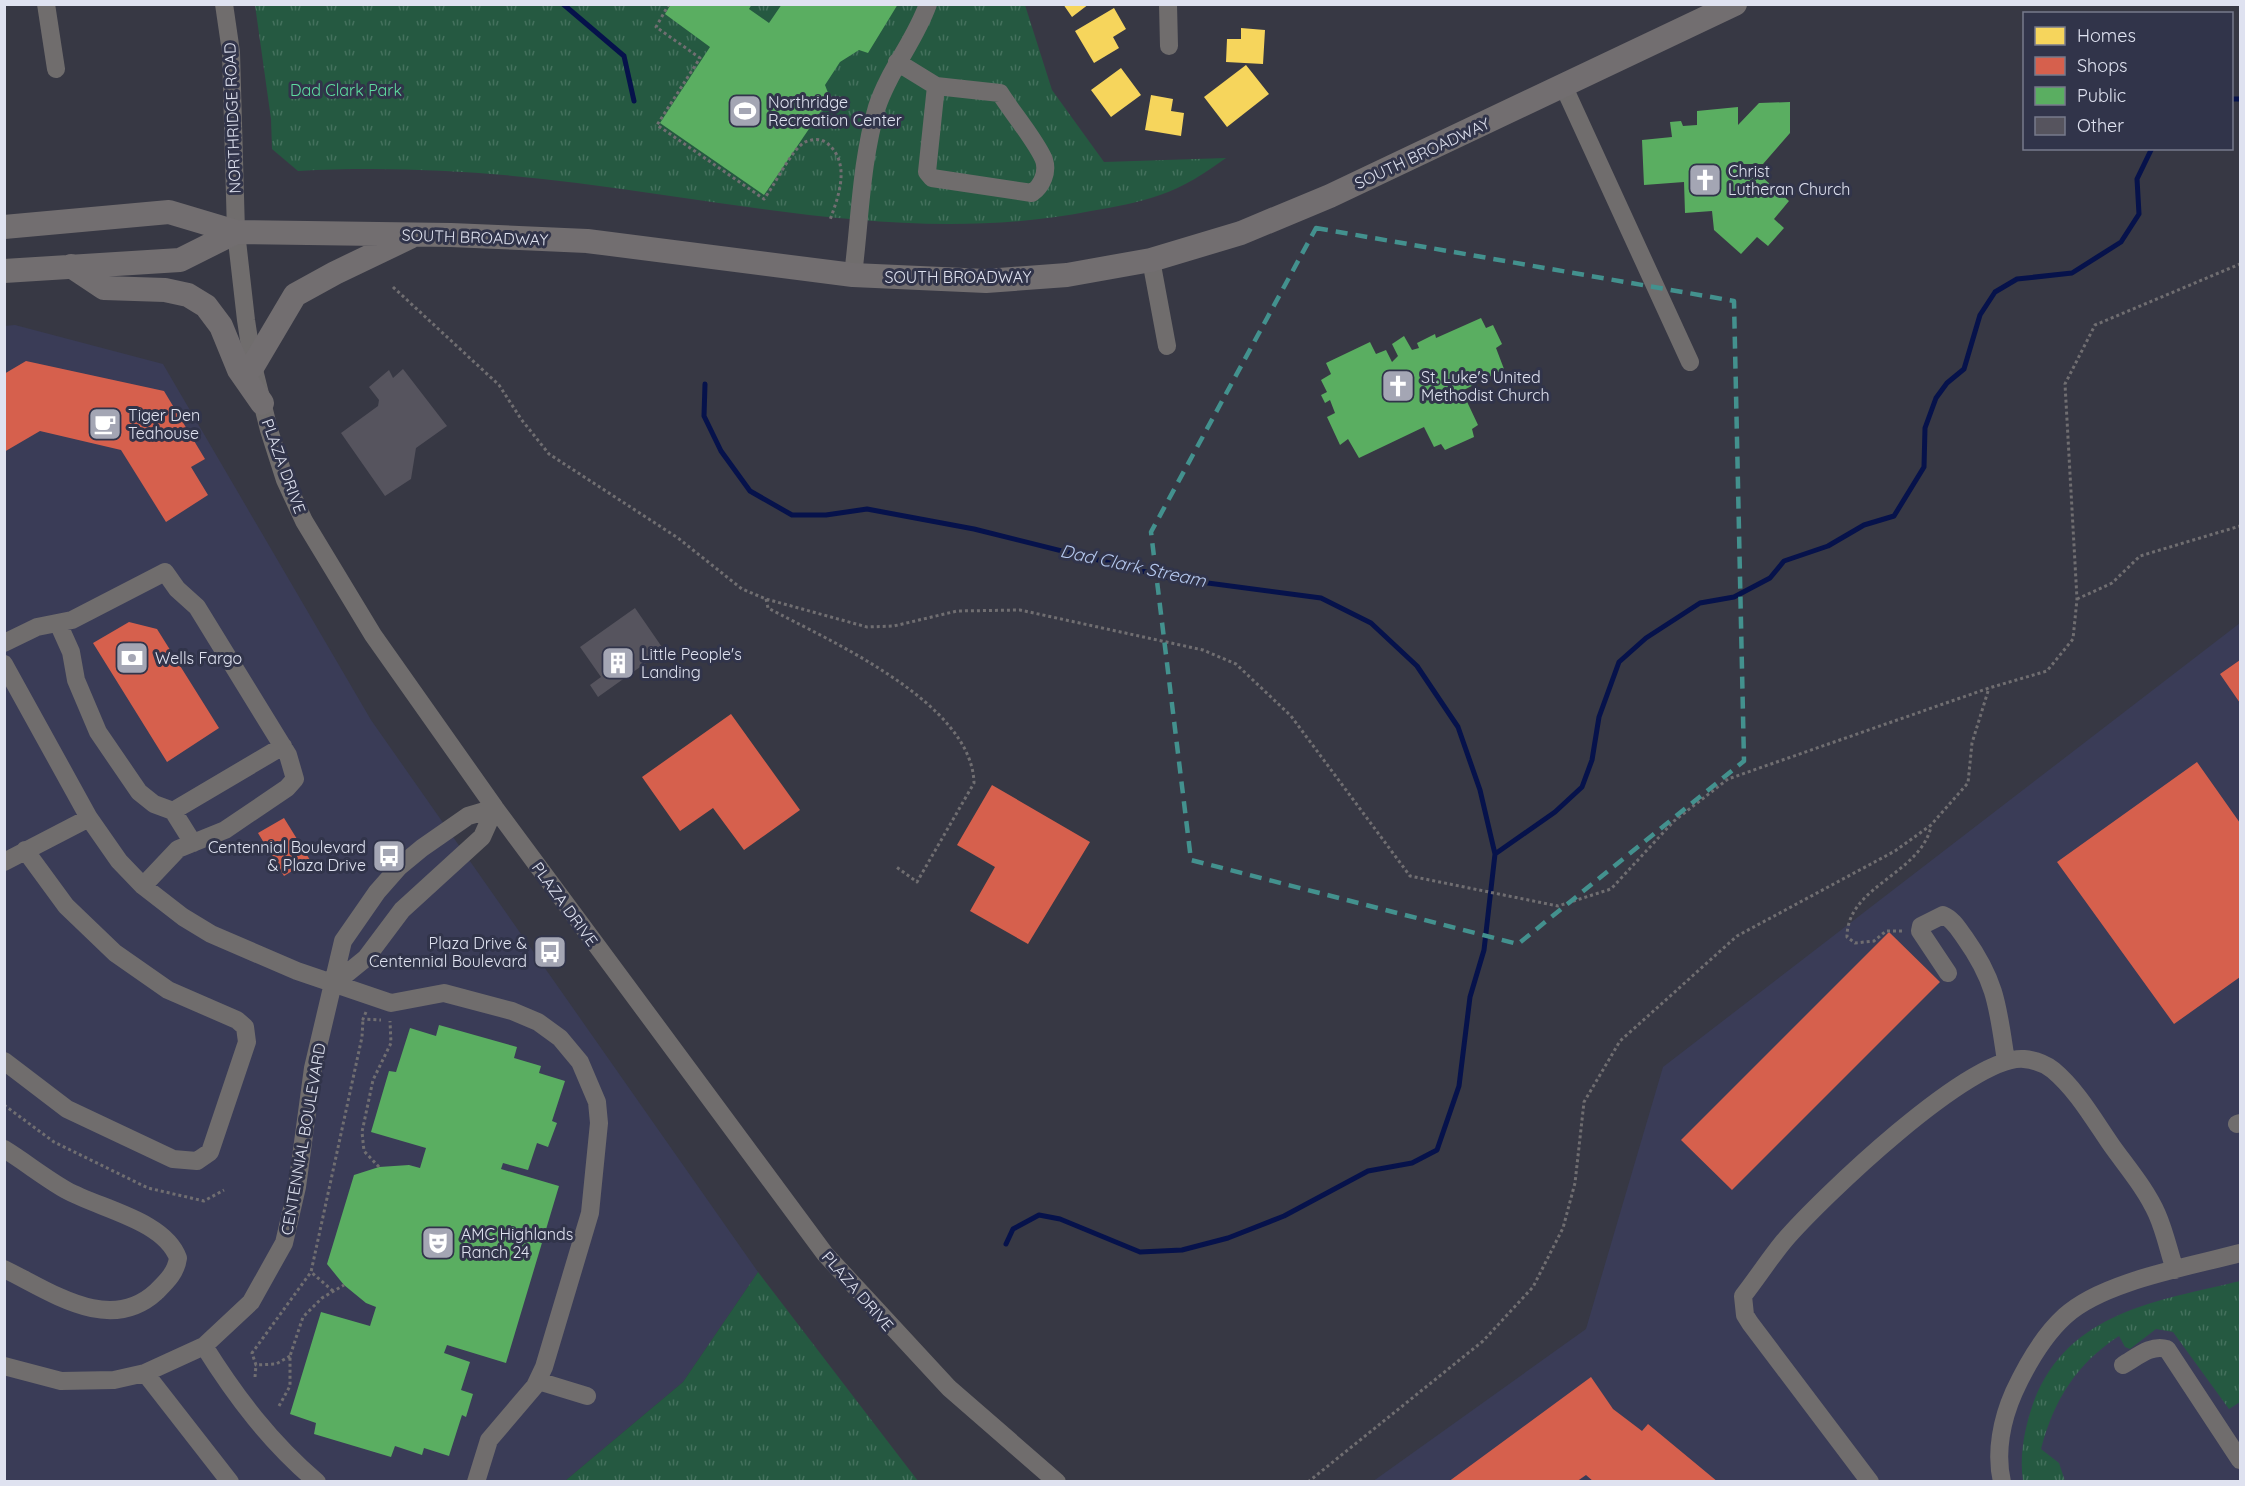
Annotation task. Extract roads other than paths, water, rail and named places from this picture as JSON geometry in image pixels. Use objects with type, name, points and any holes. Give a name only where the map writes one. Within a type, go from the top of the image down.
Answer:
[{"type":"main road","name":"SOUTH BROADWAY","points":[[4,227],[169,212],[236,232],[587,241],[853,275],[940,281],[1028,279],[1067,275],[1151,260],[1241,233],[1320,200],[1734,4]]},
{"type":"main road","name":"SOUTH BROADWAY","points":[[4,271],[180,260],[236,232]]},
{"type":"main road","points":[[253,366],[295,295],[415,235]]},
{"type":"main road","points":[[71,266],[104,288],[165,290],[188,295],[206,306],[220,326],[239,370],[262,403]]},
{"type":"street","points":[[46,4],[56,69]]},
{"type":"street","name":"NORTHRIDGE ROAD","points":[[224,4],[231,52],[236,232]]},
{"type":"street","points":[[853,275],[869,148],[877,108],[897,62],[928,4]]},
{"type":"street","points":[[1168,4],[1169,46]]},
{"type":"street","points":[[897,62],[936,86],[1000,93],[1044,160],[1041,184],[1037,189],[1032,193],[932,178],[927,172],[936,86]]},
{"type":"street","points":[[1563,86],[1690,362]]},
{"type":"street","name":"PLAZA DRIVE","points":[[236,232],[253,366],[285,480],[304,521],[373,635],[495,808],[825,1254],[949,1388],[1057,1482]]},
{"type":"street","points":[[1151,260],[1167,346]]},
{"type":"street","points":[[4,643],[37,627],[72,620],[165,572],[177,589],[197,607],[283,746],[295,779],[287,788],[225,830],[178,849],[143,886]]},
{"type":"street","points":[[58,623],[71,652],[76,680],[98,732],[139,792],[154,804],[173,811],[193,843]]},
{"type":"street","points":[[4,664],[88,818],[119,861],[143,886],[183,917],[211,934],[297,971],[391,1003],[444,993],[512,1011],[538,1022],[560,1038],[588,1076],[597,1102],[599,1123],[590,1213],[544,1367],[538,1381],[489,1440],[476,1482]]},
{"type":"street","points":[[173,811],[283,746]]},
{"type":"street","points":[[334,984],[366,958],[402,910],[423,889],[482,837],[495,808]]},
{"type":"street","name":"CENTENNIAL BOULEVARD","points":[[4,1366],[61,1381],[114,1380],[145,1373],[204,1346],[251,1302],[284,1243],[297,1187],[312,1068],[343,941],[399,867],[468,816],[495,808]]},
{"type":"street","points":[[4,862],[88,818]]},
{"type":"street","points":[[4,1061],[66,1108],[172,1159],[197,1161],[210,1152],[247,1042],[245,1027],[237,1020],[168,990],[115,953],[66,906],[25,850]]},
{"type":"street","points":[[1948,973],[1920,931],[1921,926],[1943,915],[1958,927],[1988,973],[1996,998],[2006,1060]]},
{"type":"street","points":[[1870,1482],[1750,1323],[1745,1315],[1743,1296],[1785,1241],[1889,1139],[1948,1094],[1996,1063],[2025,1059],[2044,1064],[2070,1087],[2139,1184],[2157,1214],[2175,1270]]},
{"type":"street","points":[[4,1149],[66,1190],[147,1225],[174,1248],[178,1258],[171,1277],[150,1297],[131,1307],[105,1312],[79,1305],[4,1269]]},
{"type":"street","points":[[2002,1482],[1999,1469],[2004,1416],[2027,1364],[2065,1316],[2113,1287],[2241,1253]]},
{"type":"street","points":[[204,1346],[263,1430],[316,1482]]},
{"type":"street","points":[[2123,1365],[2158,1346],[2168,1349],[2241,1460]]},
{"type":"street","points":[[145,1373],[230,1482]]},
{"type":"street","points":[[538,1381],[587,1396]]},
{"type":"waterway","name":"Dad Clark Stream","points":[[563,4],[624,56],[634,101]]},
{"type":"waterway","points":[[2233,99],[2240,99]]},
{"type":"waterway","points":[[1006,1244],[1013,1229],[1039,1215],[1060,1219],[1140,1252],[1182,1250],[1228,1238],[1284,1216],[1368,1171],[1412,1163],[1437,1150],[1459,1086],[1470,997],[1484,950],[1495,854],[1555,812],[1582,787],[1592,760],[1599,717],[1619,662],[1646,638],[1700,603],[1734,597],[1770,578],[1784,561],[1828,546],[1864,525],[1894,516],[1924,467],[1925,428],[1936,398],[1947,383],[1964,369],[1980,315],[1995,292],[2017,279],[2072,273],[2121,242],[2139,214],[2137,179],[2151,150]]},
{"type":"waterway","name":"Dad Clark Stream","points":[[705,384],[704,416],[721,451],[750,491],[792,515],[826,515],[867,509],[974,529],[1170,578],[1321,598],[1371,623],[1417,666],[1458,727],[1480,790],[1495,854]]},
{"type":"place","name":"Northridge Recreation Center","points":[[745,111]]},
{"type":"place","name":"Christ Lutheran Church","points":[[1705,180]]},
{"type":"place","name":"St. Luke's United Methodist Church","points":[[1398,386]]},
{"type":"place","name":"Tiger Den Teahouse","points":[[105,424]]},
{"type":"place","name":"Wells Fargo","points":[[132,658]]},
{"type":"place","name":"Little People's Landing","points":[[618,663]]},
{"type":"place","name":"Centennial Boulevard & Plaza Drive","points":[[389,856]]},
{"type":"place","name":"Plaza Drive & Centennial Boulevard","points":[[550,952]]},
{"type":"place","name":"AMC Highlands Ranch 24","points":[[438,1243]]},
{"type":"park label","name":"Dad Clark Park","points":[[346,90]]}]
